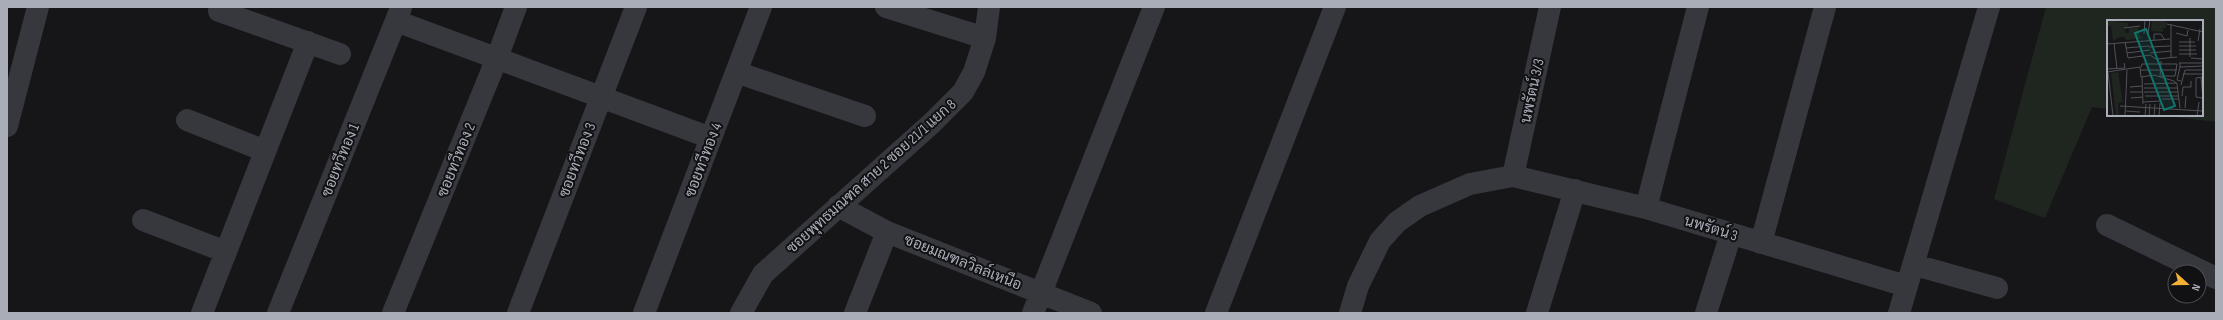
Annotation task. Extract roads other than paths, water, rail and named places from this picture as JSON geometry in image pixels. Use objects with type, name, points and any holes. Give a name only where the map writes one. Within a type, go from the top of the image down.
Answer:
[{"type":"street","points":[[7,126],[13,82],[38,7]]},
{"type":"street","name":"ซอยทวีทอง 2","points":[[393,313],[497,58],[516,7]]},
{"type":"street","name":"ซอยทวีทอง 3","points":[[518,313],[636,7]]},
{"type":"street","name":"ซอยทวีทอง 4","points":[[644,313],[761,7]]},
{"type":"street","points":[[886,7],[985,38]]},
{"type":"street","name":"ซอยพุทธมณฑล สาย 2 ซอย 21/1 แยก 8","points":[[741,313],[763,274],[932,124],[963,92],[974,72],[985,38],[989,7]]},
{"type":"street","points":[[1033,313],[1154,7]]},
{"type":"street","points":[[1216,313],[1335,7]]},
{"type":"street","name":"นพรัตน์ 3/3","points":[[1513,176],[1550,7]]},
{"type":"street","points":[[1646,208],[1698,7]]},
{"type":"street","points":[[1761,243],[1825,7]]},
{"type":"street","points":[[1899,313],[1989,7]]},
{"type":"street","points":[[219,11],[340,54]]},
{"type":"street","points":[[398,14],[497,58],[711,138]]},
{"type":"street","name":"ซอยทวีทอง 1","points":[[278,313],[398,14]]},
{"type":"street","points":[[202,313],[308,42]]},
{"type":"street","points":[[736,72],[865,116]]},
{"type":"street","points":[[187,120],[265,151]]},
{"type":"street","points":[[1350,313],[1358,286],[1380,241],[1397,222],[1420,206],[1470,184],[1513,176]]},
{"type":"street","name":"นพรัตน์ 3","points":[[1513,176],[1646,208],[1906,286]]},
{"type":"street","points":[[1537,313],[1575,190]]},
{"type":"street","name":"ซอยมณฑลวิลล์เหนือ","points":[[838,206],[887,232],[1091,313]]},
{"type":"street","points":[[143,220],[226,252]]},
{"type":"street","points":[[2107,225],[2216,278]]},
{"type":"street","points":[[855,313],[887,232]]},
{"type":"street","points":[[1706,313],[1731,234]]},
{"type":"street","points":[[1914,265],[1997,288]]}]
